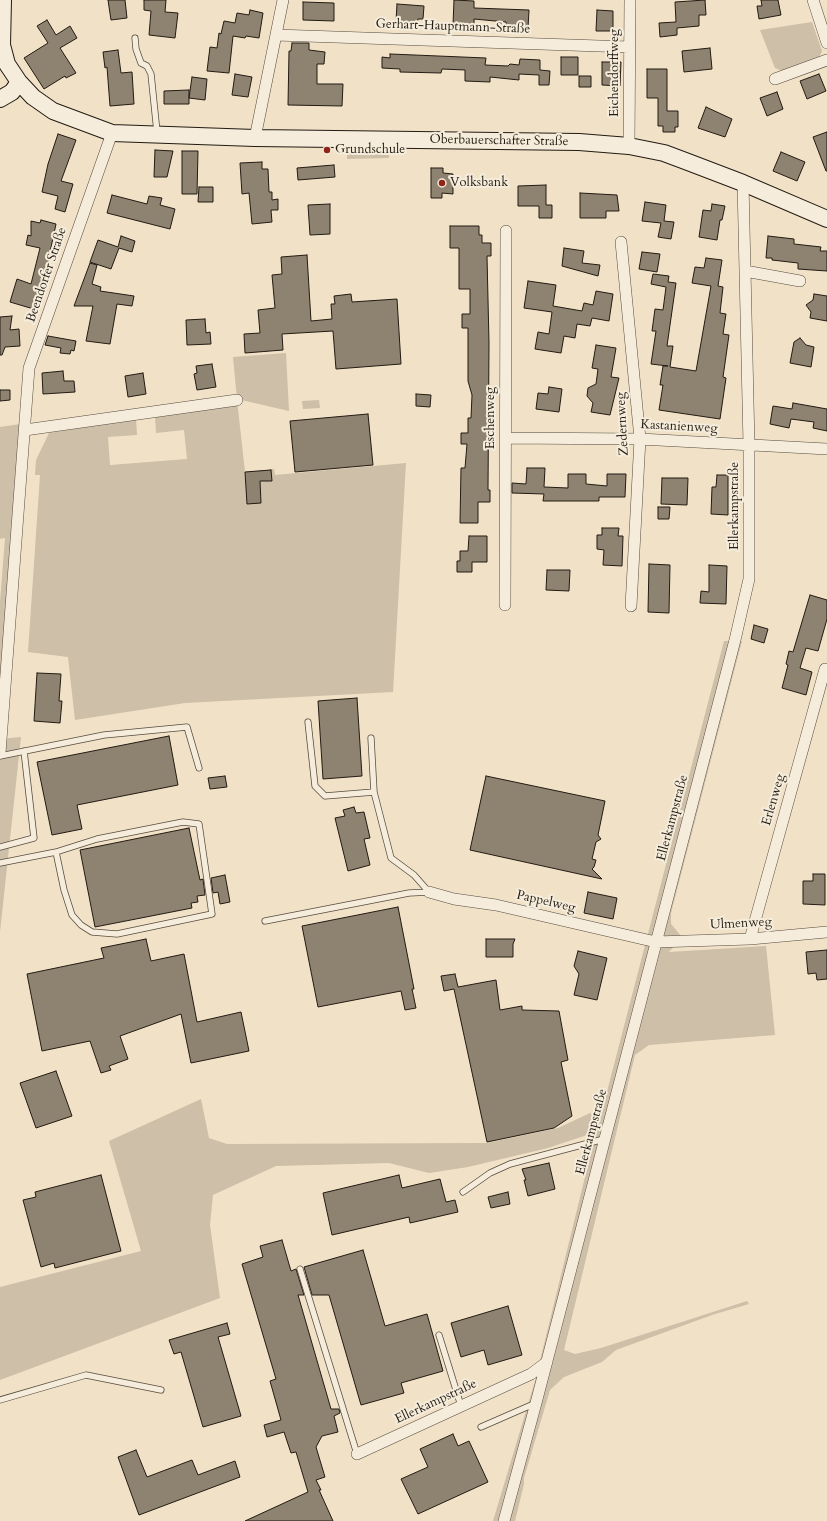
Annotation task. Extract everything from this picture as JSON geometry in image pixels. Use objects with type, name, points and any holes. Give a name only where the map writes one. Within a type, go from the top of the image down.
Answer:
[{"type":"main road","name":"Oberbauerschafter Straße","points":[[3,0],[2,45],[8,64],[19,82],[33,97],[54,111],[112,133],[255,138],[571,142],[629,146],[664,153],[743,183],[827,220]]},
{"type":"main road","points":[[0,99],[12,92],[19,82]]},
{"type":"street","points":[[255,138],[283,0]]},
{"type":"street","name":"Eichendorffweg","points":[[629,146],[630,0]]},
{"type":"street","points":[[813,0],[827,40]]},
{"type":"street","name":"Gerhart-Hauptmann-Straße","points":[[276,35],[629,47]]},
{"type":"street","points":[[775,79],[827,60]]},
{"type":"street","name":"Beendorfer Straße","points":[[0,755],[26,430],[29,368],[112,133]]},
{"type":"street","name":"Ellerkampstraße","points":[[504,1521],[547,1362],[749,579],[749,445],[743,183]]},
{"type":"street","name":"Eschenweg","points":[[505,606],[506,231]]},
{"type":"street","name":"Zedernweg","points":[[621,242],[640,439],[631,606]]},
{"type":"street","points":[[745,271],[800,281]]},
{"type":"street","points":[[26,430],[237,400]]},
{"type":"street","name":"Kastanienweg","points":[[505,438],[640,439],[827,449]]},
{"type":"street","name":"Erlenweg","points":[[750,939],[825,669]]},
{"type":"street","name":"Pappelweg","points":[[429,892],[454,899],[496,905],[656,942]]},
{"type":"street","name":"Ulmenweg","points":[[656,942],[750,939],[827,932]]},
{"type":"street","name":"Ellerkampstraße","points":[[357,1454],[531,1374],[547,1362]]},
{"type":"lane","points":[[135,38],[141,63],[147,66],[151,74],[157,134]]},
{"type":"lane","points":[[308,722],[315,786],[325,796],[374,792]]},
{"type":"lane","points":[[0,755],[104,735],[187,727],[199,768]]},
{"type":"lane","points":[[371,738],[374,792],[391,858],[414,875],[429,892]]},
{"type":"lane","points":[[0,847],[34,838],[24,751]]},
{"type":"lane","points":[[0,863],[56,852],[98,839],[175,823],[183,822],[199,824],[212,914],[117,934],[92,932],[81,925],[72,914],[64,890],[56,852]]},
{"type":"lane","points":[[265,921],[409,893],[429,892]]},
{"type":"lane","points":[[463,1192],[490,1173],[510,1164],[604,1139]]},
{"type":"lane","points":[[300,1268],[357,1454]]},
{"type":"lane","points":[[439,1336],[460,1406]]},
{"type":"lane","points":[[0,1400],[86,1375],[161,1390]]},
{"type":"lane","points":[[481,1427],[536,1403]]},
{"type":"shaded area","points":[[812,22],[822,51],[819,58],[782,71],[775,68],[760,30]]},
{"type":"shaded area","points":[[347,148],[389,148],[389,158],[347,159]]},
{"type":"shaded area","points":[[286,353],[289,411],[237,399],[233,357]]},
{"type":"shaded area","points":[[237,400],[245,472],[274,469],[275,475],[406,463],[393,692],[185,703],[75,720],[68,657],[28,652],[40,475],[35,475],[36,460],[49,433],[136,419],[137,435],[108,437],[110,465],[187,459],[184,430],[156,433],[155,416]]},
{"type":"shaded area","points":[[319,400],[320,408],[303,409],[302,401]]},
{"type":"shaded area","points":[[20,424],[0,694],[0,602],[5,538],[0,539],[0,427]]},
{"type":"shaded area","points":[[724,641],[742,641],[671,913],[671,924],[682,937],[669,952],[766,946],[775,1035],[649,1045],[635,1055],[564,1350],[575,1354],[601,1348],[747,1301],[749,1304],[712,1315],[616,1350],[602,1362],[564,1377],[550,1390],[524,1478],[524,1484],[515,1521],[493,1521],[535,1381],[596,1132],[548,1148],[468,1167],[429,1173],[389,1163],[276,1166],[213,1195],[210,1225],[220,1298],[0,1380],[0,1287],[141,1251],[109,1141],[201,1099],[209,1138],[227,1144],[487,1143],[558,1128],[603,1107]]},
{"type":"shaded area","points":[[21,737],[0,932],[0,739]]},
{"type":"building","points":[[108,0],[125,0],[127,18],[111,20]]},
{"type":"building","points":[[144,0],[166,0],[165,12],[178,13],[175,38],[149,35],[151,11],[144,10]]},
{"type":"building","points":[[454,0],[474,1],[474,8],[529,10],[528,28],[520,28],[519,31],[509,30],[509,27],[506,27],[506,22],[474,19],[474,26],[453,25]]},
{"type":"building","points":[[705,0],[706,15],[699,15],[699,26],[677,28],[677,35],[660,37],[659,23],[676,22],[675,2]]},
{"type":"building","points":[[761,0],[778,0],[781,15],[759,19],[757,6],[762,6]]},
{"type":"building","points":[[303,2],[334,3],[334,21],[303,20]]},
{"type":"building","points":[[397,4],[424,6],[423,19],[418,19],[417,23],[396,21]]},
{"type":"building","points":[[250,10],[263,13],[259,38],[233,36],[229,73],[207,71],[210,47],[217,48],[219,33],[221,34],[224,21],[235,23],[237,13],[249,15]]},
{"type":"building","points":[[597,10],[613,11],[613,31],[596,31]]},
{"type":"building","points":[[47,20],[56,35],[70,26],[77,38],[60,48],[76,73],[66,78],[65,76],[44,89],[24,58],[48,43],[37,26]]},
{"type":"building","points":[[292,43],[309,43],[309,50],[325,52],[324,64],[317,64],[317,84],[343,84],[342,106],[288,105],[289,51],[291,51]]},
{"type":"building","points":[[710,48],[712,69],[684,72],[682,51]]},
{"type":"building","points":[[118,50],[121,73],[132,72],[134,104],[110,106],[107,67],[105,68],[103,52]]},
{"type":"building","points":[[390,54],[486,58],[485,65],[508,66],[510,64],[519,65],[520,59],[540,60],[540,70],[550,71],[549,85],[539,85],[539,75],[519,74],[519,80],[490,77],[490,82],[465,81],[465,70],[442,69],[441,73],[400,72],[400,69],[382,68],[382,57],[390,58]]},
{"type":"building","points":[[561,57],[578,57],[578,75],[561,75]]},
{"type":"building","points":[[602,62],[621,62],[620,86],[602,85]]},
{"type":"building","points":[[647,69],[667,69],[667,111],[678,111],[678,127],[675,127],[675,132],[663,132],[663,126],[658,126],[658,98],[647,98]]},
{"type":"building","points":[[235,74],[252,77],[248,97],[232,95]]},
{"type":"building","points":[[819,74],[826,91],[807,99],[800,81]]},
{"type":"building","points":[[579,76],[591,76],[591,87],[579,87]]},
{"type":"building","points":[[192,77],[207,79],[205,100],[189,98]]},
{"type":"building","points":[[189,90],[189,104],[164,104],[164,91]]},
{"type":"building","points":[[777,92],[783,109],[767,116],[760,98]]},
{"type":"building","points":[[706,107],[732,119],[725,137],[698,128]]},
{"type":"building","points":[[827,132],[827,171],[826,171],[813,137]]},
{"type":"building","points":[[58,134],[76,140],[61,181],[73,184],[65,212],[55,209],[58,196],[42,192],[48,164]]},
{"type":"building","points":[[155,150],[173,151],[167,177],[154,177]]},
{"type":"building","points":[[182,151],[198,151],[197,194],[182,194]]},
{"type":"building","points":[[781,152],[805,162],[797,181],[773,171]]},
{"type":"building","points":[[262,162],[262,169],[268,169],[269,192],[272,192],[272,200],[278,199],[278,210],[271,210],[272,222],[252,224],[249,193],[242,194],[240,163]]},
{"type":"building","points":[[334,165],[335,177],[298,180],[297,168]]},
{"type":"building","points":[[431,168],[443,168],[443,173],[453,174],[453,194],[442,193],[442,198],[431,198]]},
{"type":"building","points":[[546,185],[546,205],[552,205],[552,218],[539,218],[539,206],[518,206],[518,186]]},
{"type":"building","points":[[199,187],[213,187],[213,202],[198,202]]},
{"type":"building","points":[[580,193],[617,195],[619,211],[606,211],[606,218],[580,218]]},
{"type":"building","points":[[112,195],[147,204],[149,196],[162,198],[160,205],[175,209],[170,229],[107,213]]},
{"type":"building","points":[[645,202],[666,205],[664,221],[674,222],[671,239],[658,237],[661,223],[642,221]]},
{"type":"building","points":[[330,204],[330,234],[310,235],[308,205]]},
{"type":"building","points":[[712,204],[725,206],[722,220],[720,220],[717,240],[699,237],[703,210],[711,211]]},
{"type":"building","points":[[41,220],[56,224],[44,280],[46,281],[37,310],[10,302],[17,279],[31,284],[40,248],[26,245],[28,235],[31,236],[31,221],[40,223]]},
{"type":"building","points":[[450,226],[479,226],[479,235],[482,235],[482,243],[491,243],[491,256],[487,256],[489,343],[488,490],[490,490],[490,502],[478,502],[478,523],[460,523],[461,468],[465,468],[467,444],[461,444],[461,433],[468,433],[468,418],[471,418],[472,395],[468,381],[468,328],[462,328],[462,314],[470,314],[470,289],[459,289],[459,248],[450,248]]},
{"type":"building","points":[[121,236],[135,241],[132,252],[119,248],[111,269],[90,262],[98,240],[118,247]]},
{"type":"building","points":[[768,236],[794,239],[794,244],[821,247],[820,251],[827,251],[827,271],[798,269],[798,263],[766,258]]},
{"type":"building","points":[[564,248],[584,251],[582,263],[600,265],[598,276],[562,266]]},
{"type":"building","points":[[642,252],[660,254],[657,272],[639,269]]},
{"type":"building","points":[[307,255],[311,321],[332,319],[331,304],[335,304],[334,296],[351,294],[352,302],[397,299],[401,364],[336,369],[333,331],[282,334],[283,350],[245,353],[244,334],[260,333],[258,310],[275,308],[272,275],[282,274],[281,257]]},
{"type":"building","points":[[706,258],[722,260],[718,286],[723,287],[720,313],[726,314],[723,334],[729,335],[723,377],[726,378],[720,419],[659,410],[663,385],[660,385],[663,366],[668,366],[651,364],[656,331],[652,331],[655,309],[663,310],[666,287],[651,284],[653,274],[669,276],[668,282],[676,283],[667,346],[673,346],[670,367],[696,371],[711,286],[692,283],[695,267],[704,268]]},
{"type":"building","points":[[90,263],[97,265],[92,284],[101,287],[100,291],[134,296],[132,306],[117,304],[110,344],[86,341],[93,306],[74,306]]},
{"type":"building","points":[[528,281],[556,285],[553,306],[582,311],[584,303],[593,305],[596,291],[613,294],[609,321],[592,318],[590,326],[577,324],[575,338],[564,336],[561,353],[535,349],[538,332],[549,334],[552,312],[524,308]]},
{"type":"building","points":[[814,294],[827,296],[827,321],[810,318],[811,312],[806,305],[813,300]]},
{"type":"building","points":[[12,316],[10,330],[19,329],[20,346],[5,347],[2,355],[0,355],[0,317]]},
{"type":"building","points":[[205,319],[206,333],[210,332],[211,344],[187,345],[186,320]]},
{"type":"building","points":[[48,336],[76,341],[74,351],[71,350],[70,354],[60,353],[61,348],[45,345]]},
{"type":"building","points":[[800,338],[806,345],[814,347],[811,367],[790,363],[794,342]]},
{"type":"building","points":[[596,345],[616,348],[611,377],[619,378],[610,415],[591,412],[593,403],[587,396],[588,388],[596,384],[598,369],[592,368]]},
{"type":"building","points":[[212,364],[216,387],[197,390],[194,374],[197,373],[196,366]]},
{"type":"building","points":[[63,371],[64,381],[74,381],[75,392],[43,394],[42,373]]},
{"type":"building","points":[[143,373],[146,394],[128,397],[125,376]]},
{"type":"building","points":[[549,387],[562,389],[559,412],[536,409],[538,393],[548,394]]},
{"type":"building","points":[[0,390],[10,390],[10,400],[0,401]]},
{"type":"building","points":[[416,394],[431,395],[430,407],[416,406]]},
{"type":"building","points":[[793,403],[827,409],[827,431],[813,428],[814,422],[791,419],[789,428],[770,424],[773,406],[792,409]]},
{"type":"building","points":[[368,414],[373,465],[295,472],[290,421]]},
{"type":"building","points":[[527,468],[545,468],[544,487],[568,488],[568,474],[586,474],[586,484],[607,486],[607,474],[626,474],[625,497],[599,497],[599,501],[543,501],[544,494],[512,493],[512,483],[526,484]]},
{"type":"building","points":[[271,470],[272,481],[260,481],[261,503],[247,504],[245,472]]},
{"type":"building","points":[[717,475],[728,475],[728,515],[711,514],[712,487],[716,487]]},
{"type":"building","points":[[662,478],[688,478],[687,505],[661,504]]},
{"type":"building","points":[[658,507],[670,507],[669,519],[658,519]]},
{"type":"building","points":[[602,528],[619,528],[618,536],[623,536],[622,566],[603,565],[604,550],[597,549],[597,535],[602,535]]},
{"type":"building","points":[[469,536],[487,536],[487,562],[472,562],[472,572],[457,572],[457,561],[460,561],[460,551],[468,551]]},
{"type":"building","points":[[649,564],[670,565],[669,613],[648,612]]},
{"type":"building","points":[[709,565],[727,566],[726,604],[700,603],[701,591],[709,592]]},
{"type":"building","points":[[547,570],[570,570],[569,591],[546,590]]},
{"type":"building","points":[[810,595],[827,600],[827,619],[818,651],[806,648],[800,668],[812,672],[806,695],[782,688],[788,665],[786,664],[789,651],[793,652]]},
{"type":"building","points":[[754,625],[768,629],[764,643],[751,639]]},
{"type":"building","points":[[37,673],[61,674],[59,701],[62,701],[60,723],[34,721]]},
{"type":"building","points":[[357,698],[362,776],[323,779],[318,701]]},
{"type":"building","points":[[169,736],[178,785],[77,805],[82,829],[52,835],[37,762]]},
{"type":"building","points":[[225,776],[227,787],[210,789],[208,778]]},
{"type":"building","points":[[486,776],[605,801],[598,835],[601,839],[596,842],[592,859],[596,860],[592,869],[602,879],[470,850]]},
{"type":"building","points":[[354,807],[356,813],[364,812],[370,838],[364,839],[370,865],[348,871],[335,818],[345,816],[343,810]]},
{"type":"building","points":[[189,828],[200,880],[203,879],[205,895],[197,896],[198,902],[191,903],[192,908],[95,927],[80,850]]},
{"type":"building","points":[[813,874],[825,874],[825,905],[803,904],[803,881],[813,881]]},
{"type":"building","points":[[225,875],[230,902],[220,904],[218,892],[213,893],[211,878]]},
{"type":"building","points":[[588,892],[617,898],[613,919],[584,913]]},
{"type":"building","points":[[398,907],[414,989],[412,989],[416,1008],[405,1010],[401,991],[318,1007],[302,926]]},
{"type":"building","points":[[146,939],[151,961],[184,954],[197,1022],[241,1012],[249,1051],[191,1063],[181,1014],[120,1036],[128,1059],[109,1066],[111,1070],[101,1073],[90,1041],[42,1051],[27,974],[104,958],[101,948]]},
{"type":"building","points":[[486,939],[515,939],[513,944],[513,957],[486,957]]},
{"type":"building","points":[[827,950],[827,979],[817,980],[816,973],[808,974],[806,952]]},
{"type":"building","points":[[578,951],[607,958],[597,1000],[574,995],[579,974],[574,966]]},
{"type":"building","points":[[455,974],[458,987],[496,980],[500,1010],[522,1006],[522,1010],[559,1011],[568,1060],[561,1062],[572,1116],[554,1128],[487,1142],[454,989],[444,991],[441,976]]},
{"type":"building","points":[[56,1071],[72,1116],[36,1128],[20,1083]]},
{"type":"building","points":[[549,1163],[555,1189],[528,1196],[524,1180],[526,1180],[522,1169]]},
{"type":"building","points":[[101,1175],[121,1251],[55,1268],[54,1263],[41,1267],[23,1200],[36,1197],[35,1192]]},
{"type":"building","points":[[399,1175],[402,1188],[440,1179],[446,1202],[455,1200],[458,1212],[410,1223],[409,1217],[332,1235],[323,1193]]},
{"type":"building","points":[[508,1192],[510,1204],[491,1208],[488,1197]]},
{"type":"building","points":[[282,1240],[291,1271],[296,1269],[304,1295],[298,1295],[331,1409],[339,1409],[340,1413],[334,1416],[338,1432],[322,1436],[316,1447],[325,1477],[316,1480],[333,1521],[245,1521],[308,1492],[296,1452],[291,1453],[284,1432],[267,1437],[264,1425],[281,1420],[270,1381],[276,1379],[242,1264],[263,1257],[260,1246]]},
{"type":"building","points":[[363,1250],[385,1326],[427,1314],[443,1371],[401,1383],[404,1393],[361,1405],[329,1295],[312,1295],[304,1267]]},
{"type":"building","points":[[508,1306],[522,1355],[488,1365],[484,1350],[461,1357],[451,1323]]},
{"type":"building","points":[[227,1323],[230,1334],[218,1337],[241,1416],[203,1427],[181,1352],[174,1354],[169,1340]]},
{"type":"building","points":[[453,1434],[458,1446],[469,1441],[488,1482],[418,1514],[401,1479],[428,1467],[420,1449]]},
{"type":"building","points":[[136,1450],[147,1477],[192,1460],[198,1475],[235,1461],[240,1477],[139,1515],[118,1457]]},
{"type":"place","name":"Grundschule","points":[[327,150]]},
{"type":"place","name":"Volksbank","points":[[442,183]]}]
